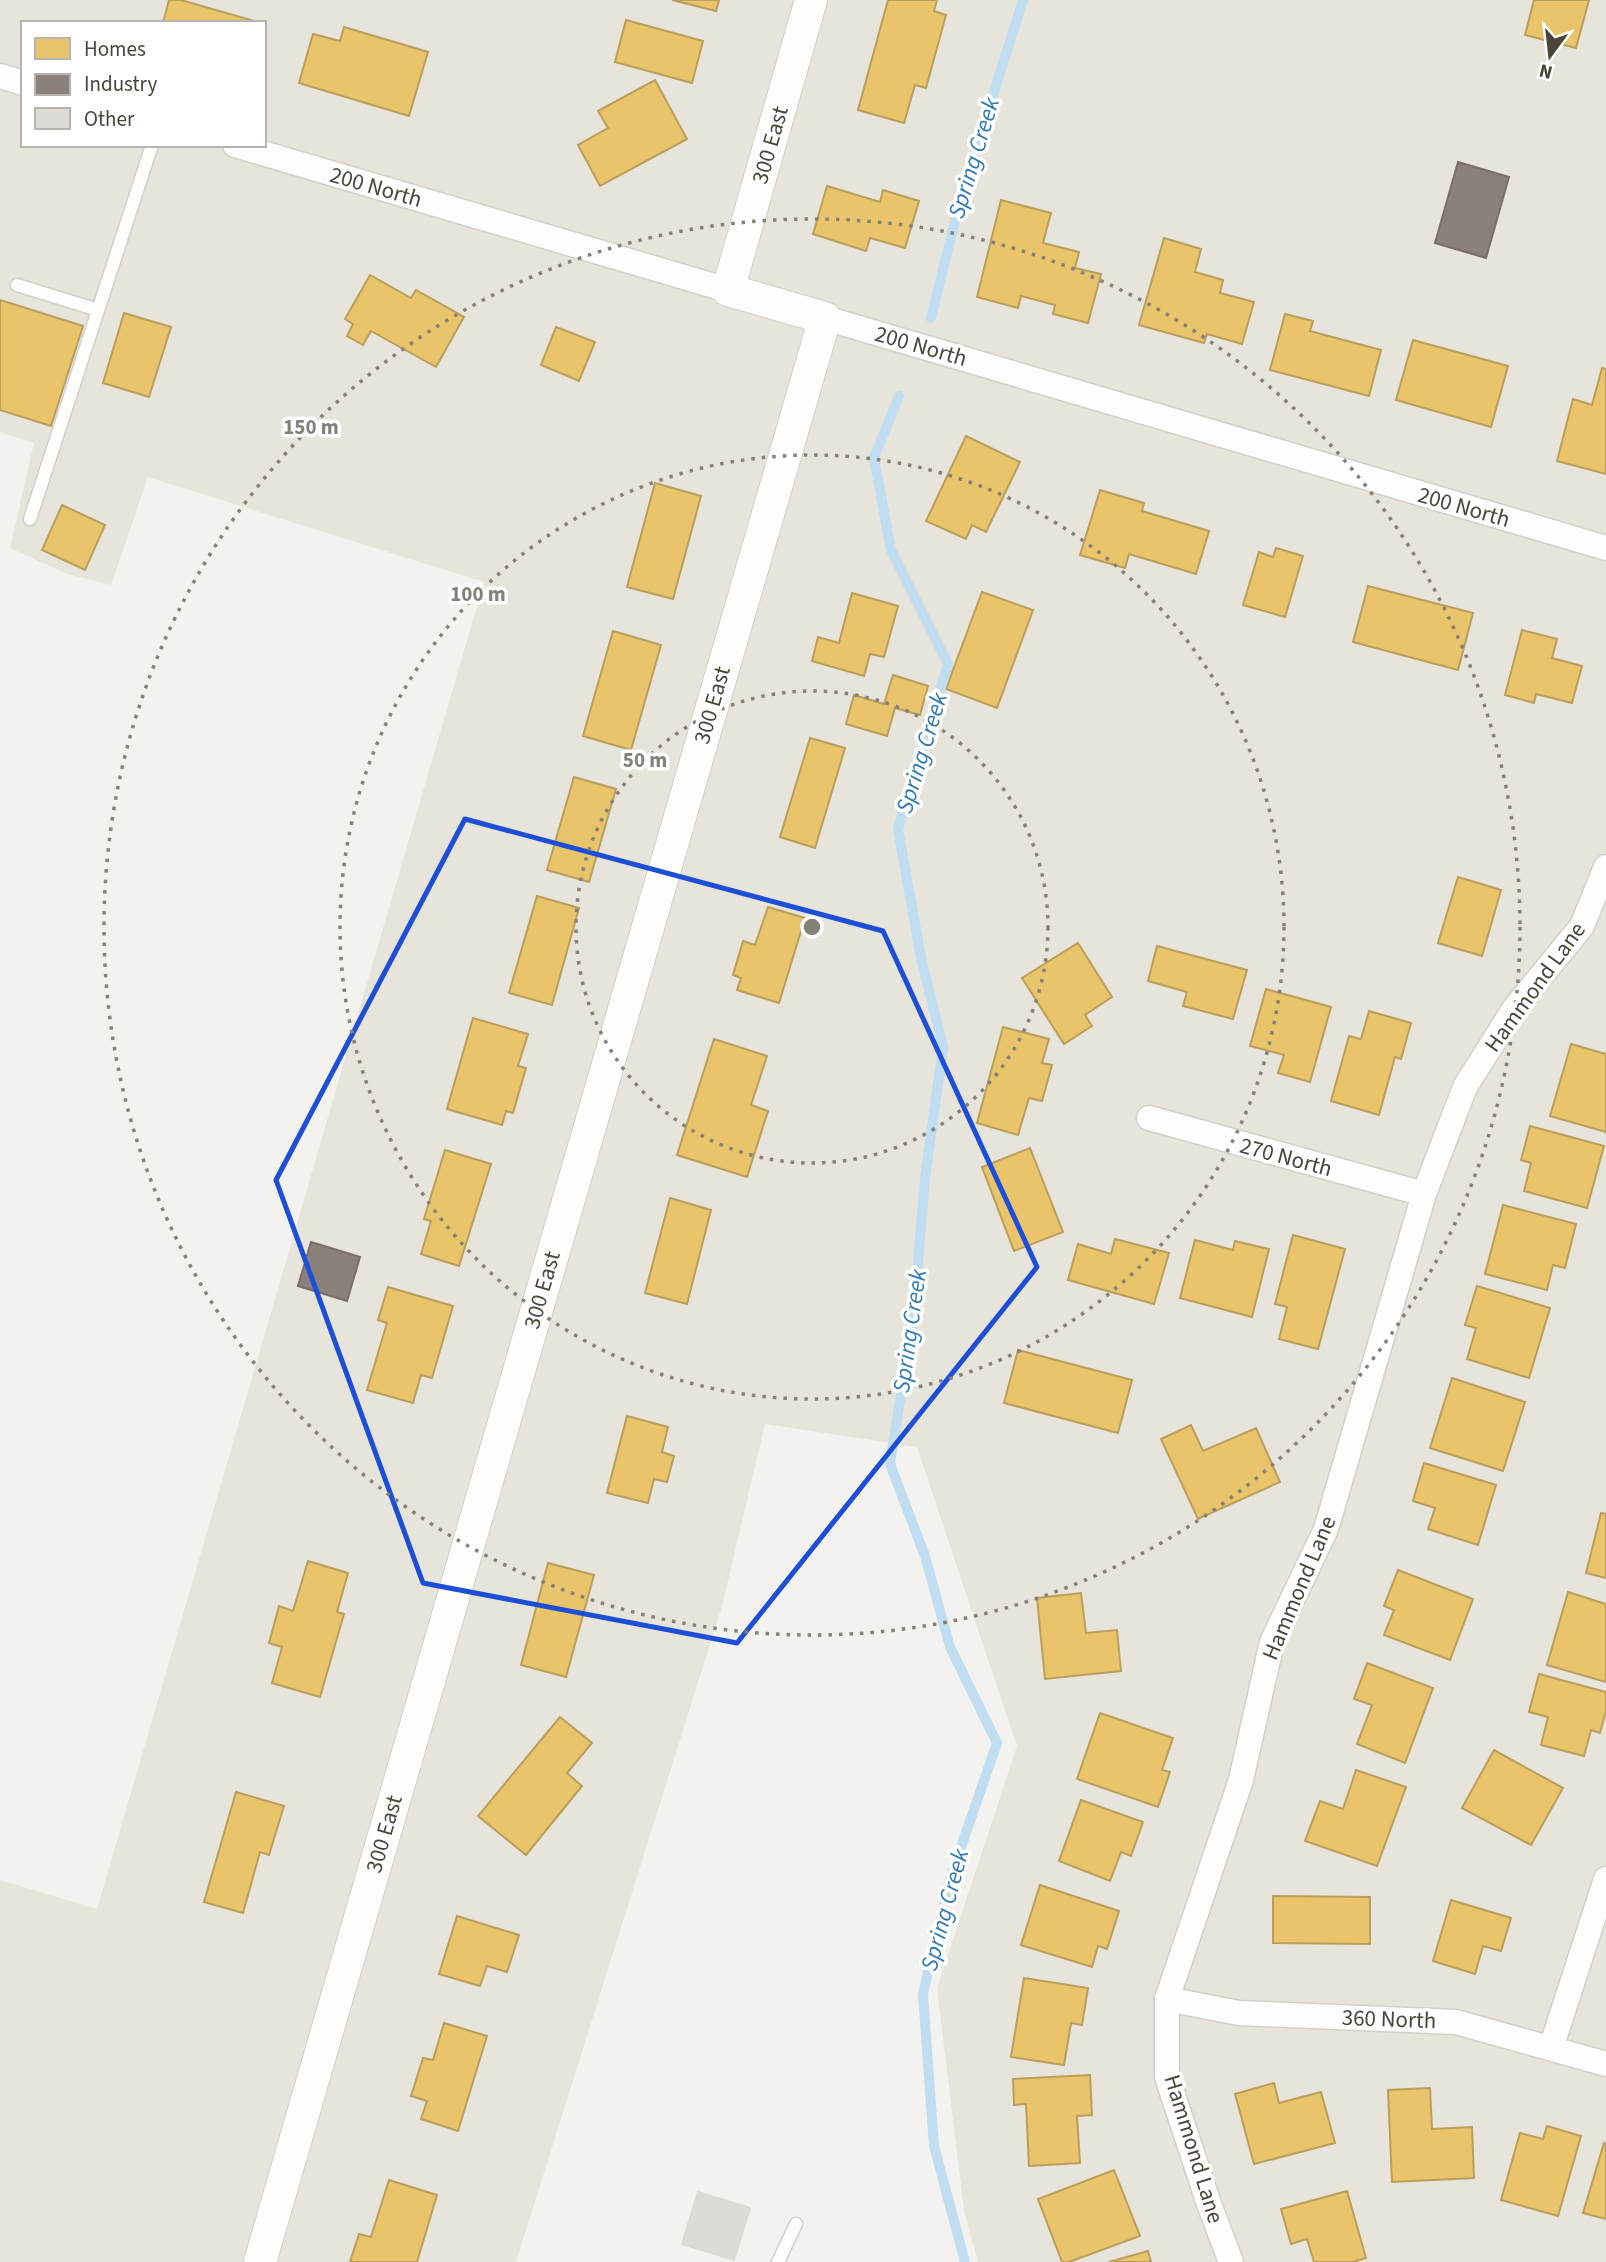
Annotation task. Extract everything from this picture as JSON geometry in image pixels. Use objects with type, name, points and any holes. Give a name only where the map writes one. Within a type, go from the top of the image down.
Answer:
[{"type":"street","name":"300 East","points":[[728,290],[811,0]]},
{"type":"street","points":[[0,76],[21,82]]},
{"type":"street","name":"200 North","points":[[242,147],[1606,548]]},
{"type":"street","name":"300 East","points":[[260,2262],[825,318]]},
{"type":"street","name":"Hammond Lane","points":[[1231,2262],[1167,2077],[1167,1999],[1241,1780],[1272,1642],[1326,1530],[1424,1194],[1465,1087],[1514,1009],[1582,926],[1606,867]]},
{"type":"street","name":"270 North","points":[[1149,1118],[1424,1194]]},
{"type":"street","points":[[1551,2048],[1606,1879]]},
{"type":"street","name":"360 North","points":[[1167,1999],[1239,2013],[1456,2021],[1606,2064]]},
{"type":"lane","points":[[30,519],[151,147]]},
{"type":"lane","points":[[17,285],[98,310]]},
{"type":"lane","points":[[778,2262],[796,2224]]},
{"type":"highlighted area","points":[[465,819],[883,931],[1037,1267],[737,1643],[423,1583],[276,1180]]},
{"type":"shaded area","points":[[0,0],[1606,0],[1606,2262],[978,2262],[964,2210],[937,1988],[1017,1746],[917,1447],[765,1424],[722,1606],[516,2262],[0,2262],[0,1880],[97,1909],[484,582],[148,477],[111,585],[67,574],[10,548],[34,443],[0,432]]},
{"type":"building: Homes","points":[[169,0],[181,0],[254,21],[164,21]]},
{"type":"building: Homes","points":[[672,0],[719,0],[716,11]]},
{"type":"building: Homes","points":[[888,0],[937,0],[934,11],[946,15],[926,88],[915,85],[904,123],[858,110]]},
{"type":"building: Homes","points":[[1534,0],[1589,0],[1576,48],[1525,35]]},
{"type":"building: Homes","points":[[626,20],[703,41],[692,83],[615,62]]},
{"type":"building: Homes","points":[[344,27],[428,52],[409,116],[299,83],[313,34],[340,41]]},
{"type":"building: Homes","points":[[655,80],[687,139],[600,186],[578,145],[608,128],[598,111]]},
{"type":"building: Homes","points":[[827,186],[880,202],[883,190],[919,201],[905,248],[870,238],[866,251],[813,234]]},
{"type":"building: Homes","points":[[1001,200],[1051,213],[1043,243],[1079,252],[1075,268],[1101,274],[1088,323],[1053,314],[1055,305],[1021,296],[1018,308],[977,297]]},
{"type":"building: Homes","points":[[1164,238],[1201,249],[1195,272],[1223,280],[1220,293],[1254,302],[1242,344],[1207,334],[1204,343],[1139,325]]},
{"type":"building: Homes","points":[[370,275],[411,298],[416,290],[464,317],[436,367],[371,331],[363,345],[347,336],[353,324],[345,319]]},
{"type":"building: Homes","points":[[0,300],[83,326],[51,426],[0,410]]},
{"type":"building: Homes","points":[[124,313],[171,327],[149,397],[103,383]]},
{"type":"building: Homes","points":[[1285,314],[1313,321],[1310,331],[1381,350],[1369,396],[1270,370]]},
{"type":"building: Homes","points":[[556,327],[595,342],[579,381],[541,365]]},
{"type":"building: Homes","points":[[1413,340],[1508,366],[1491,427],[1396,400]]},
{"type":"building: Homes","points":[[1602,368],[1606,369],[1606,474],[1557,461],[1573,399],[1592,405]]},
{"type":"building: Homes","points":[[966,436],[1020,462],[986,532],[972,525],[966,539],[926,521]]},
{"type":"building: Homes","points":[[655,483],[701,496],[673,599],[627,587]]},
{"type":"building: Homes","points":[[1100,490],[1144,503],[1142,511],[1209,531],[1196,574],[1129,554],[1125,568],[1080,555]]},
{"type":"building: Homes","points":[[62,505],[105,525],[85,570],[42,550]]},
{"type":"building: Homes","points":[[1276,548],[1303,556],[1285,617],[1243,605],[1259,552],[1273,557]]},
{"type":"building: Homes","points":[[1368,586],[1473,613],[1458,670],[1353,642]]},
{"type":"building: Homes","points":[[982,592],[1033,610],[997,708],[946,689]]},
{"type":"building: Homes","points":[[852,593],[898,606],[884,657],[870,654],[864,676],[812,661],[818,637],[839,643]]},
{"type":"building: Homes","points":[[1522,630],[1557,639],[1552,658],[1582,666],[1572,703],[1536,694],[1534,703],[1505,695]]},
{"type":"building: Homes","points":[[613,631],[661,645],[631,750],[583,736]]},
{"type":"building: Homes","points":[[893,675],[928,686],[920,715],[895,708],[887,736],[846,724],[854,695],[884,704]]},
{"type":"building: Homes","points":[[810,738],[845,748],[815,848],[780,837]]},
{"type":"building: Homes","points":[[574,777],[616,789],[589,882],[547,870]]},
{"type":"building: Homes","points":[[1458,877],[1501,890],[1482,956],[1438,943]]},
{"type":"building: Homes","points":[[537,896],[579,908],[552,1005],[509,993]]},
{"type":"building: Homes","points":[[768,907],[805,918],[779,1003],[737,990],[741,978],[733,975],[743,941],[755,945]]},
{"type":"building: Homes","points":[[1078,943],[1112,997],[1085,1015],[1092,1026],[1064,1044],[1022,978]]},
{"type":"building: Homes","points":[[1157,946],[1247,970],[1233,1019],[1183,1006],[1187,992],[1148,981]]},
{"type":"building: Homes","points":[[1266,989],[1331,1007],[1310,1082],[1278,1073],[1284,1055],[1250,1046]]},
{"type":"building: Homes","points":[[1369,1011],[1411,1023],[1401,1059],[1395,1057],[1379,1115],[1331,1101],[1349,1036],[1361,1039]]},
{"type":"building: Homes","points":[[473,1018],[528,1034],[518,1066],[526,1068],[513,1113],[506,1111],[502,1125],[447,1109]]},
{"type":"building: Homes","points":[[1003,1027],[1049,1039],[1042,1063],[1052,1065],[1042,1101],[1029,1098],[1018,1135],[977,1123]]},
{"type":"building: Homes","points":[[714,1039],[767,1056],[751,1105],[768,1111],[747,1177],[677,1155]]},
{"type":"building: Homes","points":[[1571,1044],[1606,1054],[1606,1132],[1550,1116]]},
{"type":"building: Homes","points":[[1530,1126],[1604,1146],[1587,1208],[1524,1191],[1531,1163],[1521,1160]]},
{"type":"building: Homes","points":[[1030,1148],[1063,1232],[1014,1251],[982,1167]]},
{"type":"building: Homes","points":[[445,1150],[491,1164],[459,1266],[421,1254],[431,1221],[424,1219]]},
{"type":"building: Homes","points":[[670,1198],[711,1210],[687,1304],[645,1293]]},
{"type":"building: Homes","points":[[1503,1205],[1576,1224],[1565,1268],[1553,1265],[1547,1290],[1485,1274]]},
{"type":"building: Homes","points":[[1293,1235],[1345,1249],[1318,1349],[1279,1339],[1287,1307],[1275,1304]]},
{"type":"building: Homes","points":[[1115,1239],[1169,1253],[1154,1304],[1068,1280],[1078,1244],[1111,1254]]},
{"type":"building: Homes","points":[[1195,1240],[1233,1250],[1235,1241],[1269,1249],[1252,1317],[1180,1298]]},
{"type":"building: Homes","points":[[1477,1286],[1550,1308],[1529,1378],[1467,1359],[1476,1328],[1465,1325]]},
{"type":"building: Homes","points":[[388,1287],[453,1306],[432,1378],[421,1375],[413,1403],[367,1390],[387,1323],[378,1320]]},
{"type":"building: Homes","points":[[1018,1350],[1132,1380],[1118,1433],[1004,1403]]},
{"type":"building: Homes","points":[[1452,1378],[1525,1402],[1503,1471],[1430,1448]]},
{"type":"building: Homes","points":[[627,1416],[668,1427],[662,1452],[674,1456],[667,1482],[654,1479],[648,1503],[607,1493]]},
{"type":"building: Homes","points":[[1191,1425],[1203,1451],[1256,1428],[1280,1482],[1198,1519],[1161,1439]]},
{"type":"building: Homes","points":[[1424,1463],[1496,1485],[1478,1545],[1428,1529],[1435,1508],[1413,1501]]},
{"type":"building: Homes","points":[[1601,1513],[1606,1514],[1606,1578],[1586,1573]]},
{"type":"building: Homes","points":[[308,1561],[348,1573],[337,1612],[344,1614],[320,1697],[272,1683],[282,1647],[269,1643],[279,1606],[293,1611]]},
{"type":"building: Homes","points":[[548,1563],[594,1575],[566,1677],[521,1665]]},
{"type":"building: Homes","points":[[1398,1570],[1473,1599],[1450,1660],[1384,1635],[1394,1610],[1384,1606]]},
{"type":"building: Homes","points":[[1568,1592],[1606,1604],[1606,1682],[1547,1665]]},
{"type":"building: Homes","points":[[1081,1593],[1086,1633],[1117,1630],[1121,1671],[1045,1679],[1037,1598]]},
{"type":"building: Homes","points":[[1367,1663],[1433,1688],[1405,1763],[1357,1744],[1372,1705],[1354,1699]]},
{"type":"building: Homes","points":[[1539,1674],[1606,1692],[1606,1711],[1600,1733],[1591,1730],[1584,1756],[1541,1745],[1548,1717],[1529,1712]]},
{"type":"building: Homes","points":[[1100,1713],[1173,1738],[1162,1770],[1170,1772],[1158,1807],[1077,1779]]},
{"type":"building: Homes","points":[[560,1717],[592,1743],[567,1773],[582,1786],[526,1855],[478,1816]]},
{"type":"building: Homes","points":[[1494,1750],[1563,1788],[1531,1845],[1462,1808]]},
{"type":"building: Homes","points":[[1356,1770],[1406,1787],[1377,1866],[1305,1841],[1320,1801],[1343,1809]]},
{"type":"building: Homes","points":[[236,1792],[284,1806],[269,1855],[260,1852],[243,1913],[204,1902]]},
{"type":"building: Homes","points":[[1081,1800],[1143,1822],[1131,1856],[1121,1852],[1110,1881],[1059,1861]]},
{"type":"building: Homes","points":[[1040,1885],[1119,1911],[1107,1949],[1098,1946],[1092,1967],[1021,1945]]},
{"type":"building: Homes","points":[[1273,1896],[1370,1897],[1370,1944],[1273,1943]]},
{"type":"building: Homes","points":[[1451,1900],[1511,1918],[1501,1951],[1483,1946],[1475,1974],[1433,1961]]},
{"type":"building: Homes","points":[[457,1916],[519,1935],[507,1972],[487,1966],[480,1986],[439,1974]]},
{"type":"building: Homes","points":[[1024,1978],[1088,1988],[1082,2025],[1071,2023],[1064,2065],[1011,2057]]},
{"type":"building: Homes","points":[[444,2023],[487,2036],[458,2131],[421,2119],[427,2101],[411,2096],[423,2058],[433,2060]]},
{"type":"building: Homes","points":[[1090,2075],[1092,2115],[1077,2116],[1080,2163],[1029,2166],[1026,2104],[1014,2105],[1013,2079]]},
{"type":"building: Homes","points":[[1274,2083],[1279,2103],[1321,2092],[1335,2143],[1254,2164],[1235,2094]]},
{"type":"building: Homes","points":[[1430,2088],[1432,2129],[1472,2127],[1474,2178],[1392,2182],[1388,2090]]},
{"type":"building: Homes","points":[[1547,2126],[1581,2136],[1558,2216],[1501,2200],[1520,2133],[1543,2139]]},
{"type":"building: Homes","points":[[1604,2143],[1606,2144],[1606,2219],[1583,2213]]},
{"type":"building: Homes","points":[[1114,2170],[1140,2236],[1069,2262],[1062,2262],[1038,2199]]},
{"type":"building: Homes","points":[[389,2180],[437,2195],[417,2262],[350,2262],[359,2234],[371,2237]]},
{"type":"building: Homes","points":[[1347,2191],[1366,2258],[1353,2262],[1314,2262],[1307,2239],[1291,2244],[1281,2209]]},
{"type":"building: Homes","points":[[1148,2251],[1151,2262],[1109,2262]]},
{"type":"building: Industry","points":[[1458,162],[1509,177],[1486,258],[1435,243]]},
{"type":"building: Industry","points":[[311,1242],[360,1257],[347,1301],[298,1286]]},
{"type":"building: Other","points":[[698,2192],[750,2208],[734,2260],[682,2244]]},
{"type":"waterway","name":"Spring Creek","points":[[931,318],[961,197],[1023,0]]},
{"type":"waterway","name":"Spring Creek","points":[[899,396],[874,458],[891,550],[948,664],[898,829],[921,958],[943,1047],[925,1178],[914,1310],[890,1464],[925,1556],[950,1647],[997,1743],[950,1879],[923,1994],[934,2146],[965,2262]]}]
